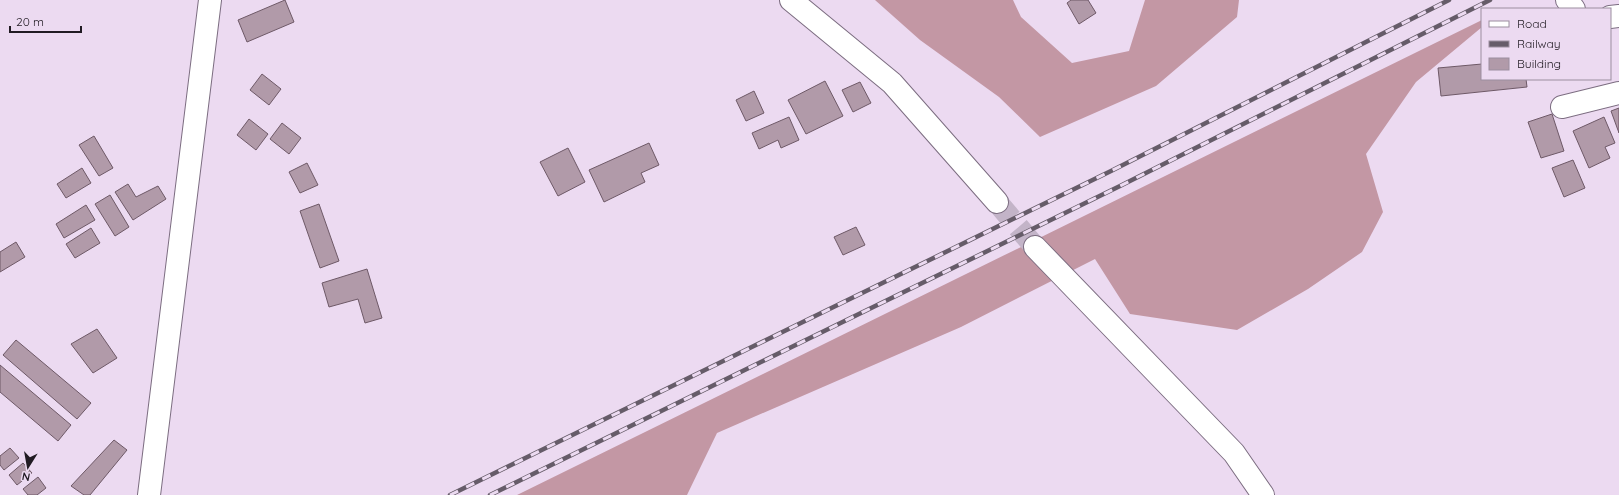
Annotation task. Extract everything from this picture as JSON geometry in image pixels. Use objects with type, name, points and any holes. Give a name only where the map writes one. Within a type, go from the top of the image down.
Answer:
[{"type":"street","points":[[149,495],[210,0]]},
{"type":"street","points":[[791,0],[892,84],[997,202]]},
{"type":"street","points":[[1567,0],[1573,8]]},
{"type":"street","points":[[1562,107],[1619,93]]},
{"type":"street","points":[[1035,247],[1234,453],[1262,495]]},
{"type":"shaded area","points":[[875,0],[1013,0],[1021,17],[1072,63],[1129,51],[1145,0],[1239,0],[1237,17],[1156,86],[1040,137],[999,97],[920,40]]},
{"type":"shaded area","points":[[1481,20],[1481,28],[1416,82],[1366,154],[1383,212],[1362,252],[1308,289],[1237,330],[1130,314],[1095,259],[961,327],[717,433],[687,495],[517,495]]},
{"type":"building","points":[[285,0],[294,22],[247,42],[238,20]]},
{"type":"building","points":[[1071,0],[1088,0],[1096,13],[1079,24],[1067,3]]},
{"type":"building","points":[[1481,64],[1481,80],[1526,80],[1527,87],[1441,96],[1438,68]]},
{"type":"building","points":[[262,74],[281,89],[269,105],[250,90]]},
{"type":"building","points":[[825,81],[843,116],[806,134],[788,100]]},
{"type":"building","points":[[860,82],[871,103],[853,112],[842,90]]},
{"type":"building","points":[[754,91],[764,113],[746,121],[736,100]]},
{"type":"building","points":[[1619,108],[1619,133],[1611,111]]},
{"type":"building","points":[[1552,114],[1564,151],[1541,158],[1528,122]]},
{"type":"building","points":[[789,117],[799,140],[781,148],[778,140],[759,149],[752,133]]},
{"type":"building","points":[[1604,117],[1615,143],[1605,147],[1610,158],[1589,168],[1573,131]]},
{"type":"building","points":[[249,119],[268,134],[256,150],[237,135]]},
{"type":"building","points":[[282,123],[301,138],[289,154],[270,139]]},
{"type":"building","points":[[94,136],[113,168],[99,176],[79,145]]},
{"type":"building","points":[[649,143],[659,165],[641,173],[645,182],[604,202],[589,170]]},
{"type":"building","points":[[568,148],[585,182],[558,196],[540,162]]},
{"type":"building","points":[[1573,160],[1585,188],[1564,197],[1552,168]]},
{"type":"building","points":[[307,163],[318,185],[300,193],[289,172]]},
{"type":"building","points":[[82,168],[91,183],[66,198],[57,184]]},
{"type":"building","points":[[128,184],[136,197],[158,186],[166,199],[133,220],[115,192]]},
{"type":"building","points":[[110,195],[129,227],[115,236],[95,204]]},
{"type":"building","points":[[319,204],[339,261],[320,268],[300,211]]},
{"type":"building","points":[[86,205],[95,220],[64,238],[56,224]]},
{"type":"building","points":[[856,227],[865,245],[843,255],[834,237]]},
{"type":"building","points":[[91,228],[100,243],[75,258],[66,244]]},
{"type":"building","points":[[16,242],[25,257],[0,272],[0,252]]},
{"type":"building","points":[[367,269],[382,318],[365,323],[358,299],[329,307],[322,283]]},
{"type":"building","points":[[97,329],[117,358],[93,373],[71,344]]},
{"type":"building","points":[[16,340],[91,403],[77,419],[3,355]]},
{"type":"building","points":[[0,365],[71,425],[58,441],[0,392]]},
{"type":"building","points":[[114,440],[127,450],[90,495],[84,495],[71,486]]},
{"type":"building","points":[[10,448],[19,458],[4,470],[0,465],[0,456]]},
{"type":"building","points":[[23,463],[32,473],[17,485],[9,475]]},
{"type":"building","points":[[38,477],[46,488],[37,495],[28,495],[23,489]]},
{"type":"tunnel","points":[[997,202],[1035,247]]},
{"type":"railway","points":[[450,495],[1111,171],[1449,0]]},
{"type":"railway","points":[[490,495],[1120,186],[1490,0]]}]
